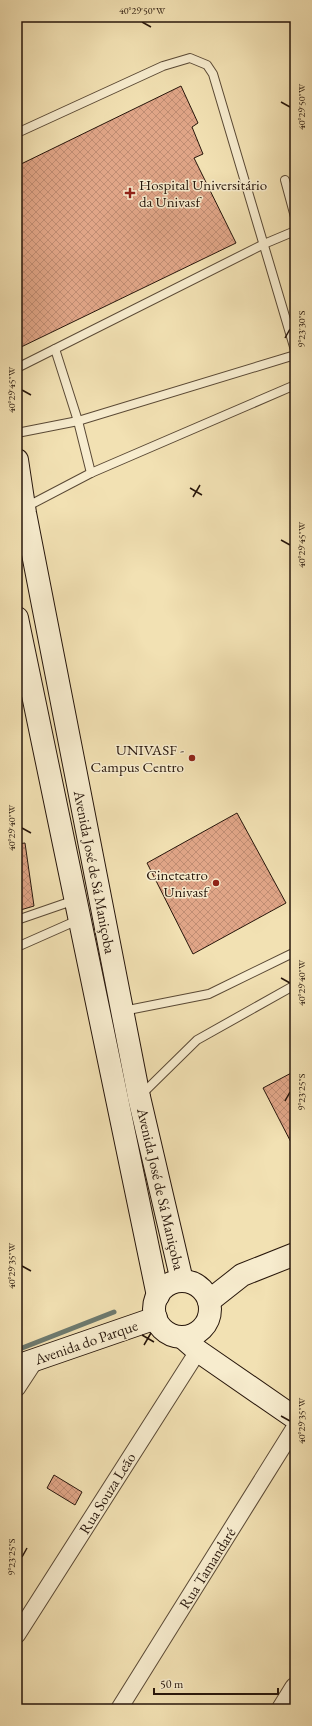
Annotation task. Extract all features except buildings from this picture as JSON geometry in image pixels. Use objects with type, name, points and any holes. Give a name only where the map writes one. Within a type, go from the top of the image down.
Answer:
[{"type":"main road","name":"Avenida José de Sá Maniçoba","points":[[17,460],[21,510],[139,1096],[182,1281]]},
{"type":"main road","name":"Avenida José de Sá Maniçoba","points":[[17,618],[158,1296]]},
{"type":"main road","points":[[209,1301],[242,1275],[295,1254]]},
{"type":"main road","points":[[190,1344],[190,1335],[203,1327],[209,1315],[209,1301],[199,1286],[182,1281],[168,1285],[158,1296],[155,1303],[156,1318],[166,1331],[190,1344],[295,1418]]},
{"type":"main road","name":"Avenida do Parque","points":[[26,1362],[156,1318]]},
{"type":"street","name":"Rua Souza Leão","points":[[17,1635],[190,1344]]},
{"type":"street","points":[[17,1388],[26,1362]]},
{"type":"street","name":"Rua Tamandaré","points":[[120,1709],[295,1427]]},
{"type":"street","points":[[282,1709],[295,1688]]},
{"type":"lane","points":[[17,134],[163,66],[190,58],[199,60],[207,65],[213,74],[295,350]]},
{"type":"lane","points":[[285,180],[295,217]]},
{"type":"lane","points":[[17,368],[264,244],[295,231]]},
{"type":"lane","points":[[55,349],[78,421],[91,473]]},
{"type":"lane","points":[[17,433],[78,421],[295,355]]},
{"type":"lane","points":[[21,510],[91,473],[295,385]]},
{"type":"lane","points":[[17,920],[78,909]]},
{"type":"lane","points":[[17,947],[78,909]]},
{"type":"lane","points":[[122,1011],[210,994],[295,952]]},
{"type":"lane","points":[[139,1096],[197,1040],[295,985]]},
{"type":"waterway","points":[[17,1350],[114,1312]]},
{"type":"place","name":"Hospital Universitário da Univasf","points":[[130,193]]},
{"type":"place","name":"UNIVASF - Campus Centro","points":[[192,758]]},
{"type":"place","name":"Cineteatro Univasf","points":[[216,883]]}]
